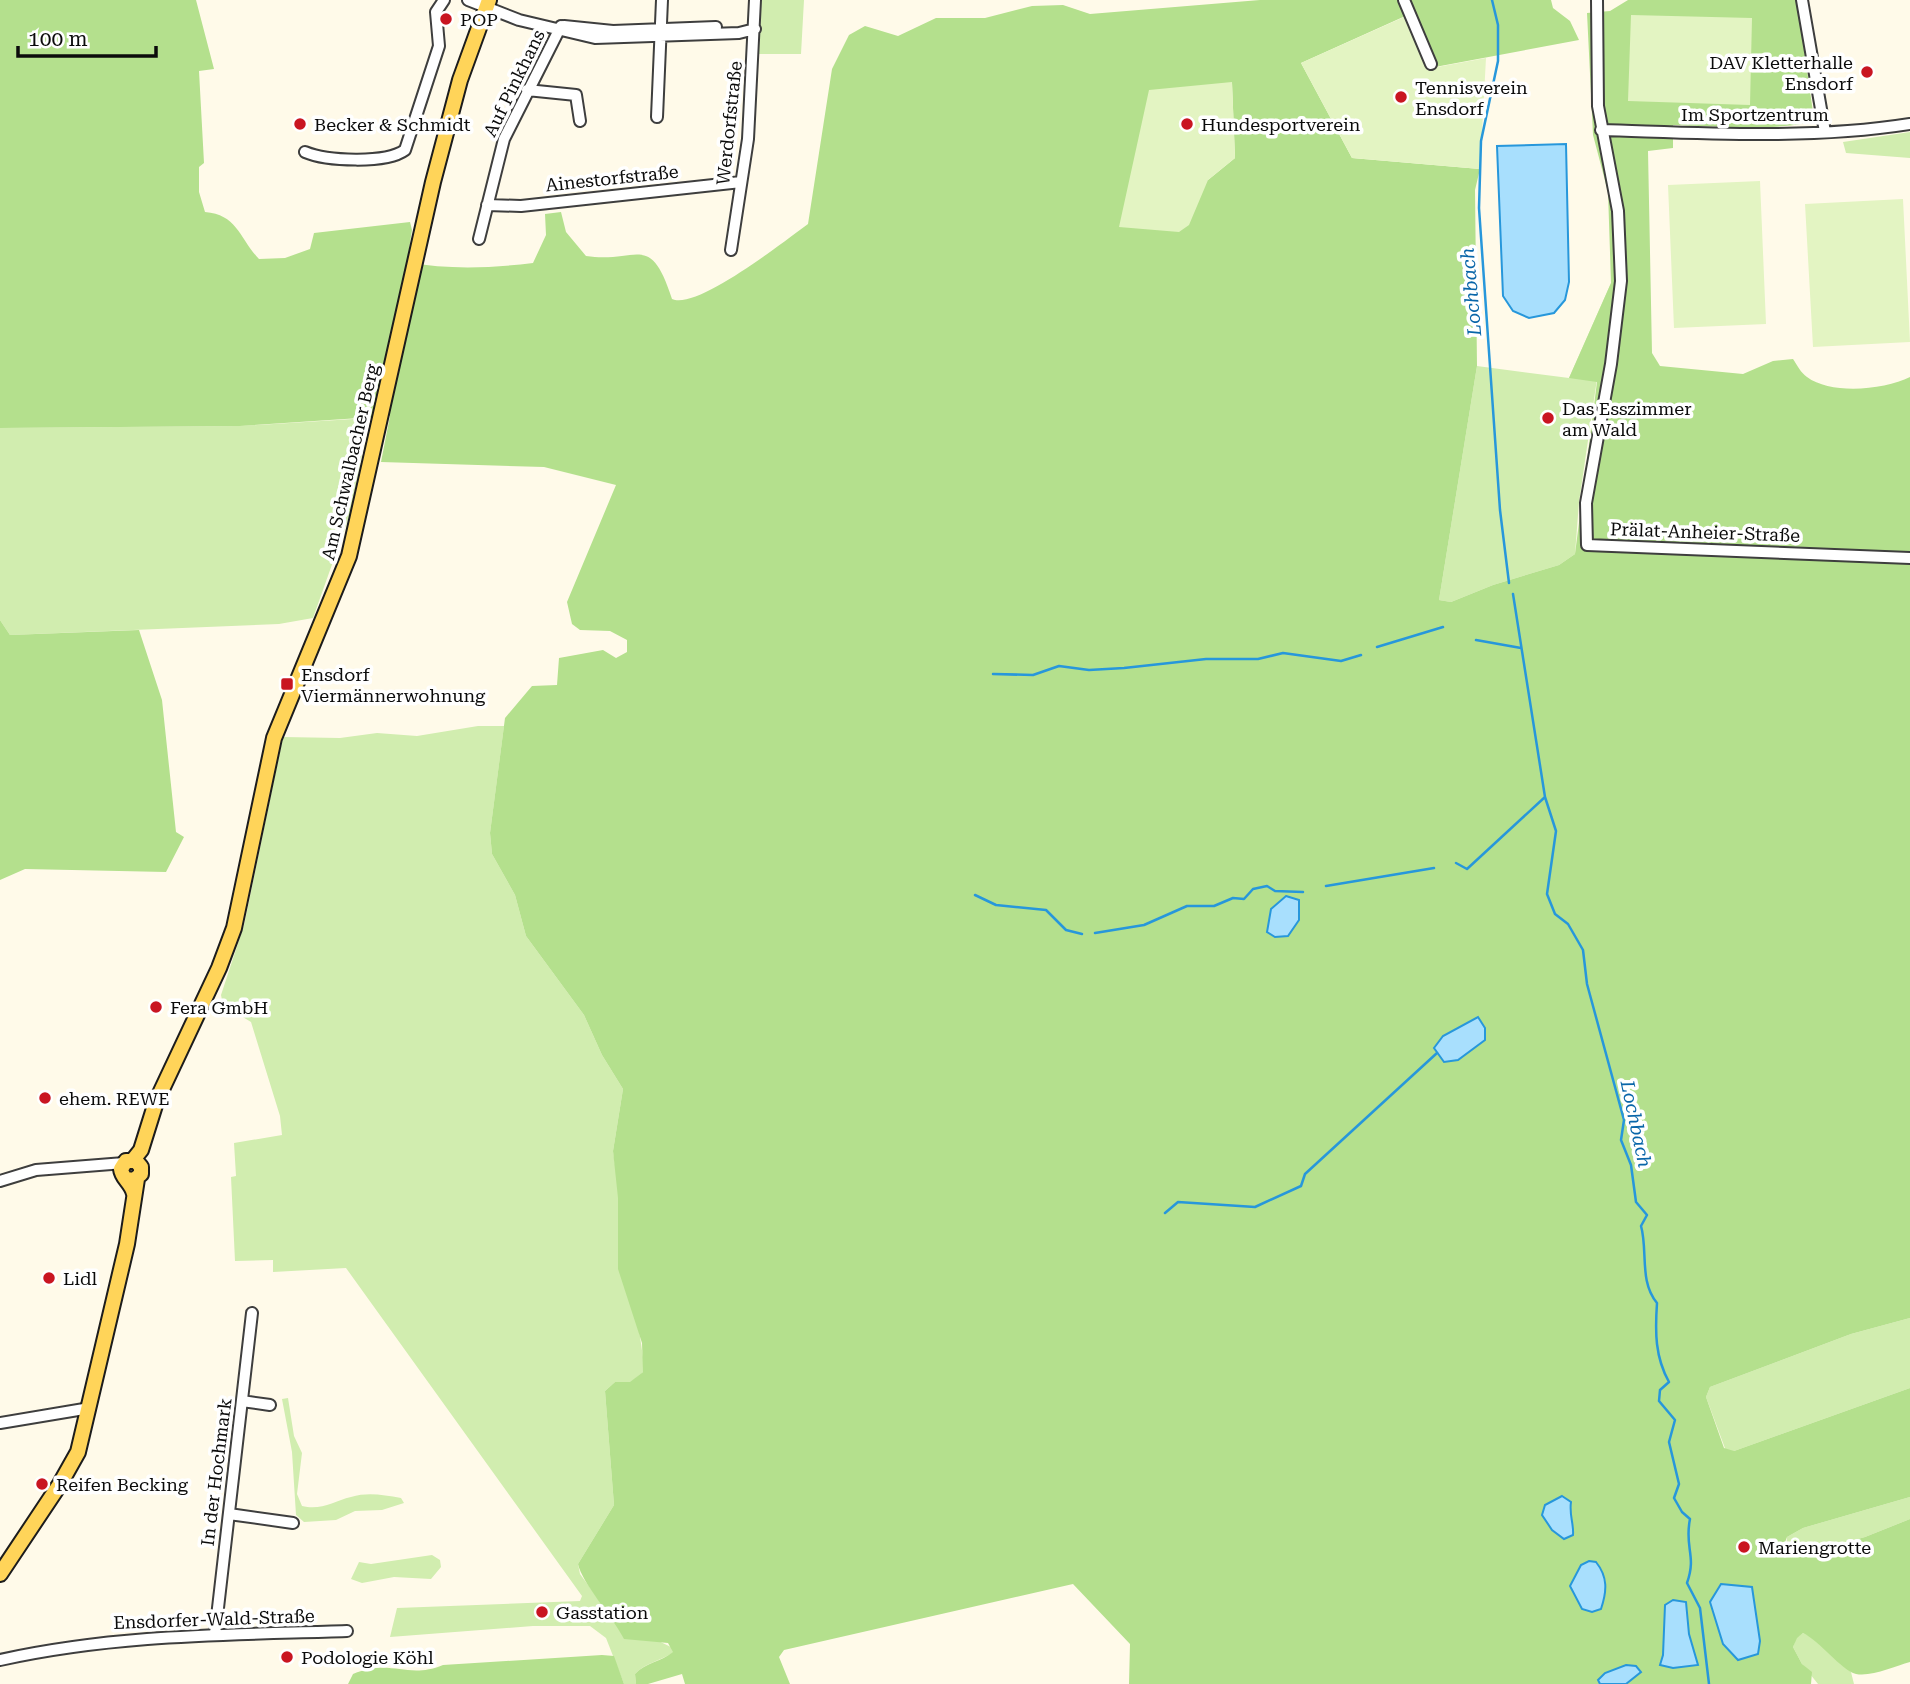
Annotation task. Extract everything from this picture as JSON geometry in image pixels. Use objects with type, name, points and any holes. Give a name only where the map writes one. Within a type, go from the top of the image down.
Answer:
[{"type":"main road","name":"Am Schwalbacher Berg","points":[[130,1170],[175,1058],[219,968],[234,928],[274,738],[349,556],[433,182],[460,80],[488,4]]},
{"type":"main road","points":[[0,1574],[73,1464],[90,1408],[135,1197],[130,1170]]},
{"type":"street","points":[[305,152],[321,159],[390,157],[405,149],[439,46],[436,12],[444,0]]},
{"type":"street","points":[[468,0],[560,28],[661,33],[739,27],[755,29]]},
{"type":"street","points":[[657,117],[662,0]]},
{"type":"street","name":"Werdorfstraße","points":[[730,250],[748,139],[755,0]]},
{"type":"street","points":[[1404,0],[1431,64]]},
{"type":"street","name":"Prälat-Anheier-Straße","points":[[1597,0],[1601,130],[1616,197],[1620,281],[1611,364],[1586,503],[1587,545],[1910,558]]},
{"type":"street","points":[[1802,0],[1825,132]]},
{"type":"street","name":"Auf Pinkhans","points":[[479,239],[504,139],[560,28]]},
{"type":"street","points":[[527,90],[576,95],[580,121]]},
{"type":"street","name":"Im Sportzentrum","points":[[1601,130],[1825,132],[1910,124]]},
{"type":"street","name":"Ainestorfstraße","points":[[487,205],[521,206],[741,182]]},
{"type":"street","points":[[0,1181],[25,1171],[90,1164],[130,1170]]},
{"type":"street","name":"In der Hochmark","points":[[215,1634],[252,1313]]},
{"type":"street","points":[[242,1401],[270,1405]]},
{"type":"street","points":[[0,1423],[90,1408]]},
{"type":"street","points":[[229,1514],[293,1522]]},
{"type":"street","name":"Ensdorfer-Wald-Straße","points":[[0,1660],[47,1650],[139,1637],[347,1631]]},
{"type":"green space","points":[[0,0],[196,0],[214,69],[199,71],[204,163],[199,167],[199,192],[205,212],[216,214],[231,223],[259,259],[285,258],[310,249],[314,233],[410,222],[412,230],[407,262],[470,267],[533,263],[546,235],[545,214],[561,212],[566,232],[586,256],[649,257],[664,278],[672,299],[684,300],[720,285],[808,224],[832,69],[849,35],[865,26],[898,36],[936,18],[985,18],[1032,6],[1063,5],[1090,14],[1260,0],[1551,0],[1553,8],[1570,21],[1579,40],[1435,67],[1412,13],[1301,63],[1352,158],[1480,169],[1475,190],[1477,366],[1439,600],[1451,602],[1493,585],[1559,565],[1575,554],[1597,382],[1569,378],[1611,283],[1608,192],[1593,135],[1587,13],[1610,11],[1628,0],[1797,0],[1814,119],[1790,126],[1770,127],[1673,125],[1673,148],[1648,151],[1652,353],[1660,366],[1743,374],[1773,361],[1793,359],[1807,377],[1817,383],[1843,388],[1886,385],[1910,377],[1910,1318],[1851,1334],[1710,1387],[1706,1397],[1724,1448],[1734,1451],[1910,1388],[1910,1497],[1803,1528],[1787,1537],[1784,1545],[1789,1554],[1797,1556],[1865,1537],[1910,1519],[1910,1662],[1876,1673],[1856,1674],[1803,1633],[1793,1647],[1802,1664],[1812,1672],[1811,1684],[1129,1684],[1130,1644],[1073,1584],[784,1650],[779,1657],[790,1684],[685,1684],[682,1674],[648,1684],[636,1684],[635,1674],[639,1670],[673,1652],[668,1643],[624,1639],[585,1581],[578,1564],[614,1505],[605,1391],[615,1382],[630,1382],[643,1372],[642,1343],[618,1269],[618,1198],[613,1151],[623,1089],[602,1055],[584,1015],[526,936],[515,895],[492,854],[490,833],[505,718],[532,686],[557,685],[559,658],[603,650],[616,658],[627,652],[627,640],[610,631],[580,630],[572,624],[567,602],[616,485],[544,467],[381,462],[390,416],[240,426],[0,428]],"holes":[[[1232,83],[1235,158],[1208,180]]]},
{"type":"green space","points":[[761,0],[804,0],[801,54],[759,54]]},
{"type":"green space","points":[[1631,15],[1752,18],[1750,105],[1628,101]]},
{"type":"green space","name":"Tennisverein Ensdorf","points":[[1404,17],[1432,68],[1486,58],[1480,169],[1352,158],[1301,63]]},
{"type":"green space","name":"Hundesportverein","points":[[1232,82],[1235,158],[1208,180],[1189,225],[1179,232],[1119,227],[1149,90]]},
{"type":"green space","points":[[1910,132],[1910,158],[1846,153],[1843,142]]},
{"type":"green space","points":[[1760,181],[1766,324],[1674,328],[1668,185]]},
{"type":"green space","points":[[1903,199],[1910,342],[1813,347],[1805,204]]},
{"type":"green space","points":[[1611,283],[1579,502],[1575,554],[1559,565],[1493,585],[1451,602],[1439,600],[1477,366],[1569,378]]},
{"type":"green space","points":[[369,418],[351,511],[313,618],[279,624],[10,635],[0,620],[0,428],[240,426]]},
{"type":"green space","points":[[0,620],[10,635],[139,630],[162,700],[176,832],[184,837],[166,872],[25,869],[0,880]]},
{"type":"green space","points":[[478,726],[504,726],[490,833],[492,854],[515,895],[526,936],[584,1015],[602,1055],[623,1089],[613,1151],[644,1364],[643,1372],[630,1383],[615,1382],[605,1391],[614,1505],[578,1564],[580,1574],[613,1619],[673,1648],[674,1652],[635,1674],[636,1684],[624,1684],[606,1638],[590,1626],[533,1626],[390,1637],[397,1608],[580,1601],[582,1596],[346,1268],[273,1272],[273,1260],[235,1261],[231,1177],[236,1176],[234,1143],[282,1135],[280,1116],[251,1022],[223,1005],[221,995],[244,925],[283,737],[340,738],[377,733],[417,736]]},
{"type":"green space","points":[[1910,1318],[1910,1388],[1734,1451],[1726,1451],[1706,1397],[1710,1387],[1851,1334]]},
{"type":"green space","points":[[288,1398],[294,1436],[302,1453],[297,1494],[302,1506],[321,1506],[357,1495],[370,1494],[401,1498],[404,1503],[382,1510],[355,1511],[336,1520],[304,1522],[296,1515],[292,1452],[282,1399]]},
{"type":"green space","points":[[1910,1497],[1910,1519],[1865,1537],[1797,1556],[1786,1550],[1787,1537],[1803,1528]]},
{"type":"green space","points":[[432,1555],[440,1560],[441,1567],[431,1579],[394,1577],[362,1583],[351,1579],[359,1562],[371,1564]]},
{"type":"green space","points":[[1803,1633],[1816,1639],[1851,1672],[1854,1684],[1818,1684],[1793,1647],[1796,1638]]},
{"type":"green space","points":[[614,1656],[624,1684],[348,1684],[353,1674],[378,1668],[419,1670],[443,1665]]},
{"type":"water","points":[[1566,144],[1569,282],[1565,300],[1554,313],[1529,318],[1513,311],[1503,296],[1497,146]]},
{"type":"water","points":[[1286,896],[1299,900],[1299,920],[1288,936],[1275,937],[1267,932],[1271,909]]},
{"type":"water","points":[[1478,1017],[1485,1028],[1485,1040],[1458,1060],[1444,1062],[1434,1048],[1443,1036]]},
{"type":"water","points":[[1562,1496],[1571,1502],[1573,1531],[1573,1535],[1564,1539],[1552,1530],[1542,1515],[1545,1505]]},
{"type":"water","points":[[1589,1561],[1596,1562],[1603,1573],[1605,1584],[1601,1609],[1592,1612],[1582,1609],[1570,1586],[1581,1565]]},
{"type":"water","points":[[1721,1584],[1752,1587],[1760,1641],[1758,1654],[1738,1660],[1723,1644],[1710,1602]]},
{"type":"water","points":[[1673,1600],[1686,1602],[1689,1634],[1698,1665],[1673,1668],[1660,1665],[1663,1655],[1665,1605]]},
{"type":"water","points":[[1626,1665],[1636,1666],[1641,1672],[1626,1684],[1600,1684],[1598,1680],[1605,1673]]},
{"type":"waterway","name":"Lochbach","points":[[1492,0],[1498,25],[1498,61],[1481,141],[1479,208],[1500,510],[1509,583]]},
{"type":"waterway","name":"Lochbach","points":[[1513,594],[1545,797],[1556,831],[1547,894],[1555,914],[1568,924],[1583,950],[1587,984],[1624,1120],[1621,1140],[1631,1165],[1636,1202],[1647,1215],[1641,1226],[1646,1276],[1651,1295],[1657,1303],[1657,1344],[1669,1382],[1660,1390],[1659,1401],[1675,1420],[1669,1442],[1679,1484],[1674,1498],[1682,1512],[1690,1519],[1688,1537],[1691,1565],[1687,1583],[1700,1608],[1709,1684]]},
{"type":"waterway","points":[[1377,647],[1443,627]]},
{"type":"waterway","points":[[1476,640],[1521,648]]},
{"type":"waterway","points":[[993,674],[1033,675],[1059,666],[1089,670],[1206,659],[1258,659],[1283,653],[1341,661],[1361,655]]},
{"type":"waterway","points":[[1456,863],[1467,869],[1545,797]]},
{"type":"waterway","points":[[1326,886],[1434,868]]},
{"type":"waterway","points":[[1095,933],[1144,925],[1187,906],[1214,906],[1233,898],[1244,899],[1253,889],[1267,886],[1275,891],[1303,892]]},
{"type":"waterway","points":[[975,895],[996,905],[1046,910],[1066,930],[1082,934]]},
{"type":"waterway","points":[[1165,1213],[1178,1202],[1255,1207],[1301,1186],[1305,1174],[1437,1053]]},
{"type":"place","name":"POP","points":[[446,19]]},
{"type":"place","name":"DAV Kletterhalle Ensdorf","points":[[1867,72]]},
{"type":"place","name":"Tennisverein Ensdorf","points":[[1401,97]]},
{"type":"place","name":"Becker & Schmidt","points":[[300,124]]},
{"type":"place","name":"Hundesportverein","points":[[1187,124]]},
{"type":"place","name":"Das Esszimmer am Wald","points":[[1548,418]]},
{"type":"place","name":"Ensdorf Viermännerwohnung","points":[[287,684]]},
{"type":"place","name":"Fera GmbH","points":[[156,1007]]},
{"type":"place","name":"ehem. REWE","points":[[45,1098]]},
{"type":"place","name":"Lidl","points":[[49,1278]]},
{"type":"place","name":"Reifen Becking","points":[[42,1484]]},
{"type":"place","name":"Mariengrotte","points":[[1744,1547]]},
{"type":"place","name":"Gasstation","points":[[542,1612]]},
{"type":"place","name":"Podologie Köhl","points":[[287,1657]]}]
